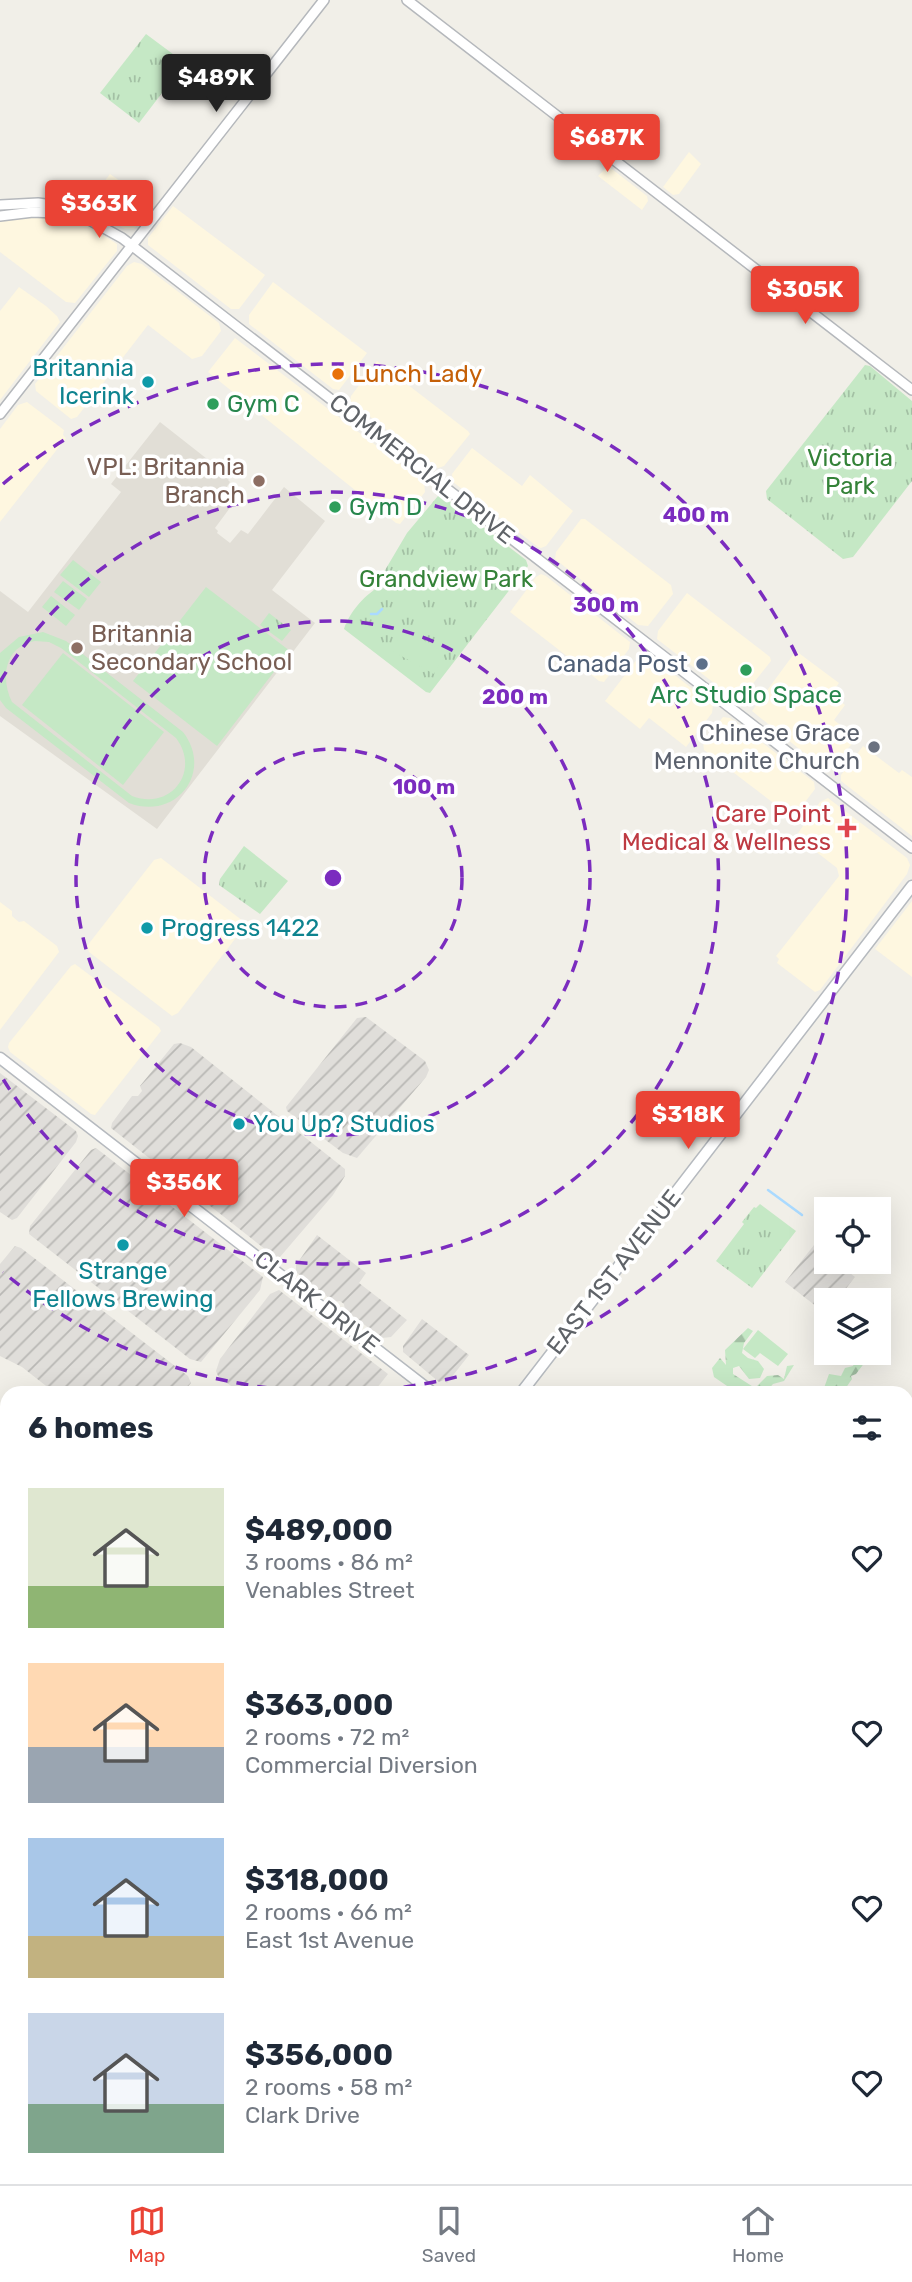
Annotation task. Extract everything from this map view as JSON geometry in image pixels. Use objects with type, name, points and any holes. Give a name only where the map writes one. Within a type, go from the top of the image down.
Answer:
[{"type":"main road","name":"EAST 1ST AVENUE","points":[[526,1386],[912,886]]},
{"type":"main road","name":"CLARK DRIVE","points":[[0,1058],[424,1386]]},
{"type":"street","points":[[0,414],[324,0]]},
{"type":"street","points":[[407,0],[912,390]]},
{"type":"street","name":"COMMERCIAL DRIVE","points":[[0,205],[37,203],[66,207],[104,226],[132,245],[912,848]]},
{"type":"street","points":[[0,216],[33,212],[76,214]]},
{"type":"shaded area","points":[[689,152],[701,164],[679,194],[673,195],[663,187]]},
{"type":"shaded area","points":[[608,166],[647,196],[648,201],[642,210],[598,176]]},
{"type":"shaded area","points":[[110,174],[154,205],[134,229],[125,229],[86,208]]},
{"type":"shaded area","points":[[173,206],[265,275],[239,309],[231,309],[148,245],[148,238]]},
{"type":"shaded area","points":[[33,216],[63,217],[80,221],[117,244],[117,251],[75,303],[66,302],[0,252],[0,220]]},
{"type":"shaded area","points":[[134,262],[142,264],[219,323],[221,331],[202,356],[192,359],[148,325],[77,417],[71,419],[36,391],[35,384],[127,266]]},
{"type":"shaded area","points":[[273,282],[367,353],[339,390],[333,389],[249,324],[249,315]]},
{"type":"shaded area","points":[[19,287],[46,306],[60,322],[0,400],[0,311]]},
{"type":"shaded area","points":[[235,338],[424,482],[425,492],[400,524],[208,372]]},
{"type":"shaded area","points":[[377,361],[470,434],[444,466],[433,466],[350,401]]},
{"type":"shaded area","points":[[27,402],[64,430],[63,435],[66,438],[0,522],[0,429],[18,405]]},
{"type":"shaded area","name":"Britannia Secondary School","points":[[160,422],[230,477],[226,488],[238,497],[215,528],[217,533],[230,543],[241,530],[248,534],[284,487],[325,521],[272,590],[315,623],[157,829],[0,716],[0,591],[28,612],[121,492],[111,484]]},
{"type":"shaded area","points":[[472,448],[522,486],[530,475],[573,511],[546,546],[538,547],[453,482],[452,474]]},
{"type":"shaded area","points":[[581,519],[585,519],[671,585],[673,594],[648,626],[638,625],[555,559],[556,552]]},
{"type":"shaded area","points":[[541,574],[630,642],[629,649],[604,682],[599,681],[510,612]]},
{"type":"shaded area","points":[[687,593],[770,657],[771,661],[740,700],[736,700],[657,639],[658,631]]},
{"type":"shaded area","points":[[796,651],[839,683],[831,694],[845,705],[834,720],[857,738],[829,770],[752,711]]},
{"type":"shaded area","points":[[641,654],[648,654],[713,705],[712,713],[686,747],[649,718],[640,729],[605,701]]},
{"type":"shaded area","points":[[723,717],[730,718],[814,782],[815,789],[793,818],[704,750],[703,742]]},
{"type":"shaded area","points":[[863,746],[899,773],[902,770],[912,777],[912,836],[841,781],[841,775]]},
{"type":"shaded area","points":[[828,798],[907,858],[910,865],[907,874],[820,990],[815,992],[777,963],[779,959],[776,956],[839,876],[837,868],[801,840],[798,833],[820,802]]},
{"type":"shaded area","points":[[161,858],[243,921],[245,926],[178,1013],[172,1016],[89,952],[87,946],[154,860]]},
{"type":"shaded area","points":[[912,901],[912,977],[875,949]]},
{"type":"shaded area","points":[[0,902],[12,911],[12,916],[19,922],[24,921],[57,946],[59,952],[0,1030]]},
{"type":"shaded area","points":[[75,964],[161,1031],[95,1115],[10,1052],[8,1047]]},
{"type":"shaded area","points":[[366,1017],[425,1061],[429,1070],[426,1077],[357,1158],[343,1153],[287,1111],[286,1107],[357,1018]]},
{"type":"shaded area","points":[[174,1044],[191,1047],[345,1169],[345,1176],[333,1195],[280,1257],[275,1257],[111,1128],[132,1096],[138,1096],[142,1091],[140,1086]]},
{"type":"shaded area","points":[[0,1073],[76,1131],[78,1136],[17,1218],[12,1220],[0,1212]]},
{"type":"shaded area","points":[[96,1148],[263,1277],[260,1290],[201,1362],[190,1359],[29,1234],[30,1226],[91,1150]]},
{"type":"shaded area","points":[[317,1235],[366,1273],[359,1283],[407,1320],[391,1337],[382,1338],[345,1310],[344,1304],[340,1301],[334,1302],[296,1272],[296,1265]]},
{"type":"shaded area","points":[[814,1245],[814,1274],[851,1274],[855,1277],[846,1288],[814,1288],[814,1305],[785,1282]]},
{"type":"shaded area","points":[[15,1246],[21,1248],[188,1376],[191,1383],[189,1386],[46,1386],[22,1367],[0,1356],[0,1264]]},
{"type":"shaded area","points":[[279,1290],[388,1374],[379,1386],[231,1386],[218,1376],[216,1371],[220,1359],[270,1294]]},
{"type":"shaded area","points":[[422,1319],[469,1355],[447,1383],[444,1380],[439,1382],[403,1352],[403,1346]]},
{"type":"green space","points":[[146,34],[185,63],[139,123],[100,93]]},
{"type":"green space","name":"Victoria Park","points":[[865,365],[870,366],[912,401],[912,481],[853,557],[843,559],[767,499],[766,491]]},
{"type":"green space","name":"Grandview Park","points":[[438,496],[444,497],[526,560],[528,566],[430,693],[344,629],[357,606],[377,588],[407,533]]},
{"type":"green space","points":[[73,560],[101,582],[89,597],[60,575]]},
{"type":"green space","points":[[63,581],[87,599],[79,610],[54,592]]},
{"type":"green space","points":[[206,587],[290,651],[217,746],[133,681]]},
{"type":"green space","points":[[51,596],[75,615],[66,626],[42,607]]},
{"type":"green space","points":[[269,613],[291,630],[282,641],[260,625]]},
{"type":"green space","points":[[407,630],[445,653],[434,674],[394,652],[398,640]]},
{"type":"green space","points":[[43,632],[66,641],[183,732],[192,747],[194,762],[192,777],[185,789],[175,799],[162,805],[146,807],[129,803],[6,708],[0,700],[0,653],[19,637]],"holes":[[[35,641],[49,642],[61,648],[176,738],[183,751],[185,763],[183,775],[170,793],[159,798],[132,796],[12,702],[6,683],[11,656],[25,644]]]},
{"type":"green space","points":[[63,653],[164,732],[123,785],[22,705]]},
{"type":"green space","points":[[244,846],[288,881],[260,914],[219,885],[220,879]]},
{"type":"green space","points":[[760,1204],[796,1231],[752,1288],[716,1261],[744,1224],[742,1222],[754,1207]]},
{"type":"green space","points":[[748,1328],[753,1331],[744,1343],[742,1353],[758,1361],[764,1369],[760,1378],[749,1379],[739,1366],[733,1368],[733,1374],[752,1386],[727,1386],[714,1377],[712,1368],[720,1358],[726,1365],[725,1350]]},
{"type":"green space","points":[[758,1330],[788,1354],[778,1366],[760,1353],[755,1358],[743,1349]]},
{"type":"green space","points":[[794,1365],[784,1381],[757,1386],[767,1376],[778,1375],[784,1379],[787,1366]]},
{"type":"green space","points":[[863,1365],[851,1376],[847,1386],[825,1386],[829,1374],[841,1376],[845,1368]]},
{"type":"waterway","points":[[371,614],[377,614],[382,609]]},
{"type":"waterway","points":[[768,1190],[802,1215]]},
{"type":"place","name":"Lunch Lady","points":[[338,374]]},
{"type":"place","name":"Britannia Icerink","points":[[148,382]]},
{"type":"place","name":"Gym C","points":[[213,404]]},
{"type":"place","name":"VPL: Britannia Branch","points":[[259,481]]},
{"type":"place","name":"Gym D","points":[[335,507]]},
{"type":"place","name":"Britannia Secondary School","points":[[77,648]]},
{"type":"place","name":"Canada Post","points":[[702,664]]},
{"type":"place","name":"Arc Studio Space","points":[[746,670]]},
{"type":"place","name":"Chinese Grace Mennonite Church","points":[[874,747]]},
{"type":"place","name":"Care Point Medical & Wellness","points":[[847,828]]},
{"type":"place","name":"Progress 1422","points":[[147,928]]},
{"type":"place","name":"You Up? Studios","points":[[239,1124]]},
{"type":"place","name":"Strange Fellows Brewing","points":[[123,1245]]}]
